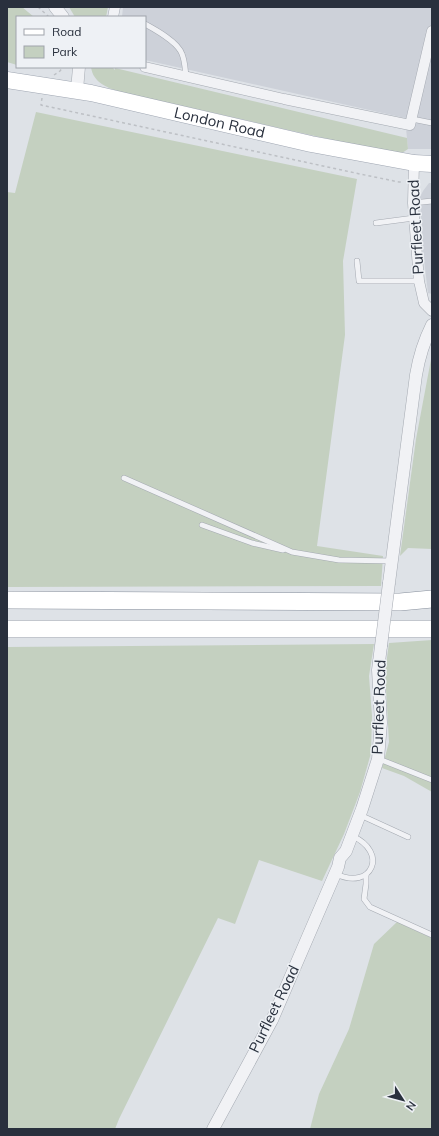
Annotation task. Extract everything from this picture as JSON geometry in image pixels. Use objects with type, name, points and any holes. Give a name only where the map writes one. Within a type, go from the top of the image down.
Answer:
[{"type":"highway","points":[[7,600],[400,602],[432,599]]},
{"type":"highway","points":[[7,629],[432,629]]},
{"type":"main road","name":"London Road","points":[[7,80],[77,90],[311,144],[432,164]]},
{"type":"street","points":[[55,7],[62,16]]},
{"type":"street","points":[[146,67],[410,125],[432,31]]},
{"type":"street","points":[[77,90],[79,68]]},
{"type":"street","name":"Purfleet Road","points":[[414,162],[413,203],[419,281],[424,303],[432,311]]},
{"type":"street","name":"Purfleet Road","points":[[213,1129],[272,1020],[338,867],[340,858],[346,851],[360,815],[378,759],[381,723],[378,670],[418,360],[426,337],[432,326]]},
{"type":"lane","points":[[146,25],[178,46],[182,53],[186,77]]},
{"type":"lane","points":[[412,119],[432,123]]},
{"type":"lane","points":[[413,203],[432,202]]},
{"type":"lane","points":[[376,223],[414,218]]},
{"type":"lane","points":[[357,261],[359,281],[419,281]]},
{"type":"lane","points":[[124,478],[292,552]]},
{"type":"lane","points":[[202,525],[252,543],[292,552],[339,560],[392,561]]},
{"type":"lane","points":[[378,759],[432,780]]},
{"type":"lane","points":[[360,815],[408,837]]},
{"type":"lane","points":[[352,836],[367,845],[372,854],[372,865],[366,875],[364,899],[370,907],[432,935]]},
{"type":"lane","points":[[335,874],[354,879],[366,875]]},
{"type":"path","points":[[38,7],[47,16]]},
{"type":"path","points":[[53,75],[62,68]]},
{"type":"path","points":[[42,95],[41,105],[391,181],[406,182]]},
{"type":"shaded area","points":[[123,7],[432,7],[432,149],[408,149],[405,118],[146,60],[146,16],[122,16]]},
{"type":"shaded area","points":[[429,183],[432,183],[432,294],[428,293],[423,251],[420,197]]},
{"type":"green space","points":[[7,7],[22,7],[33,16],[16,16],[16,65],[7,62]]},
{"type":"green space","points":[[69,7],[108,7],[106,16],[74,16]]},
{"type":"green space","points":[[91,68],[113,68],[115,70],[115,68],[407,138],[408,149],[399,155],[121,92],[106,87],[98,81],[92,73]]},
{"type":"green space","points":[[36,112],[357,179],[343,261],[345,335],[317,546],[383,556],[381,586],[7,587],[7,192],[15,193]]},
{"type":"green space","points":[[432,354],[432,549],[408,548],[400,556],[416,439]]},
{"type":"green space","points":[[432,640],[432,792],[404,776],[382,768],[389,742],[385,672],[389,643]]},
{"type":"green space","points":[[374,644],[369,676],[372,716],[371,753],[360,792],[344,834],[322,881],[259,860],[235,924],[218,918],[115,1129],[7,1129],[7,647]]},
{"type":"green space","points":[[397,922],[432,938],[432,1129],[310,1129],[319,1094],[349,1029],[374,944]]}]
